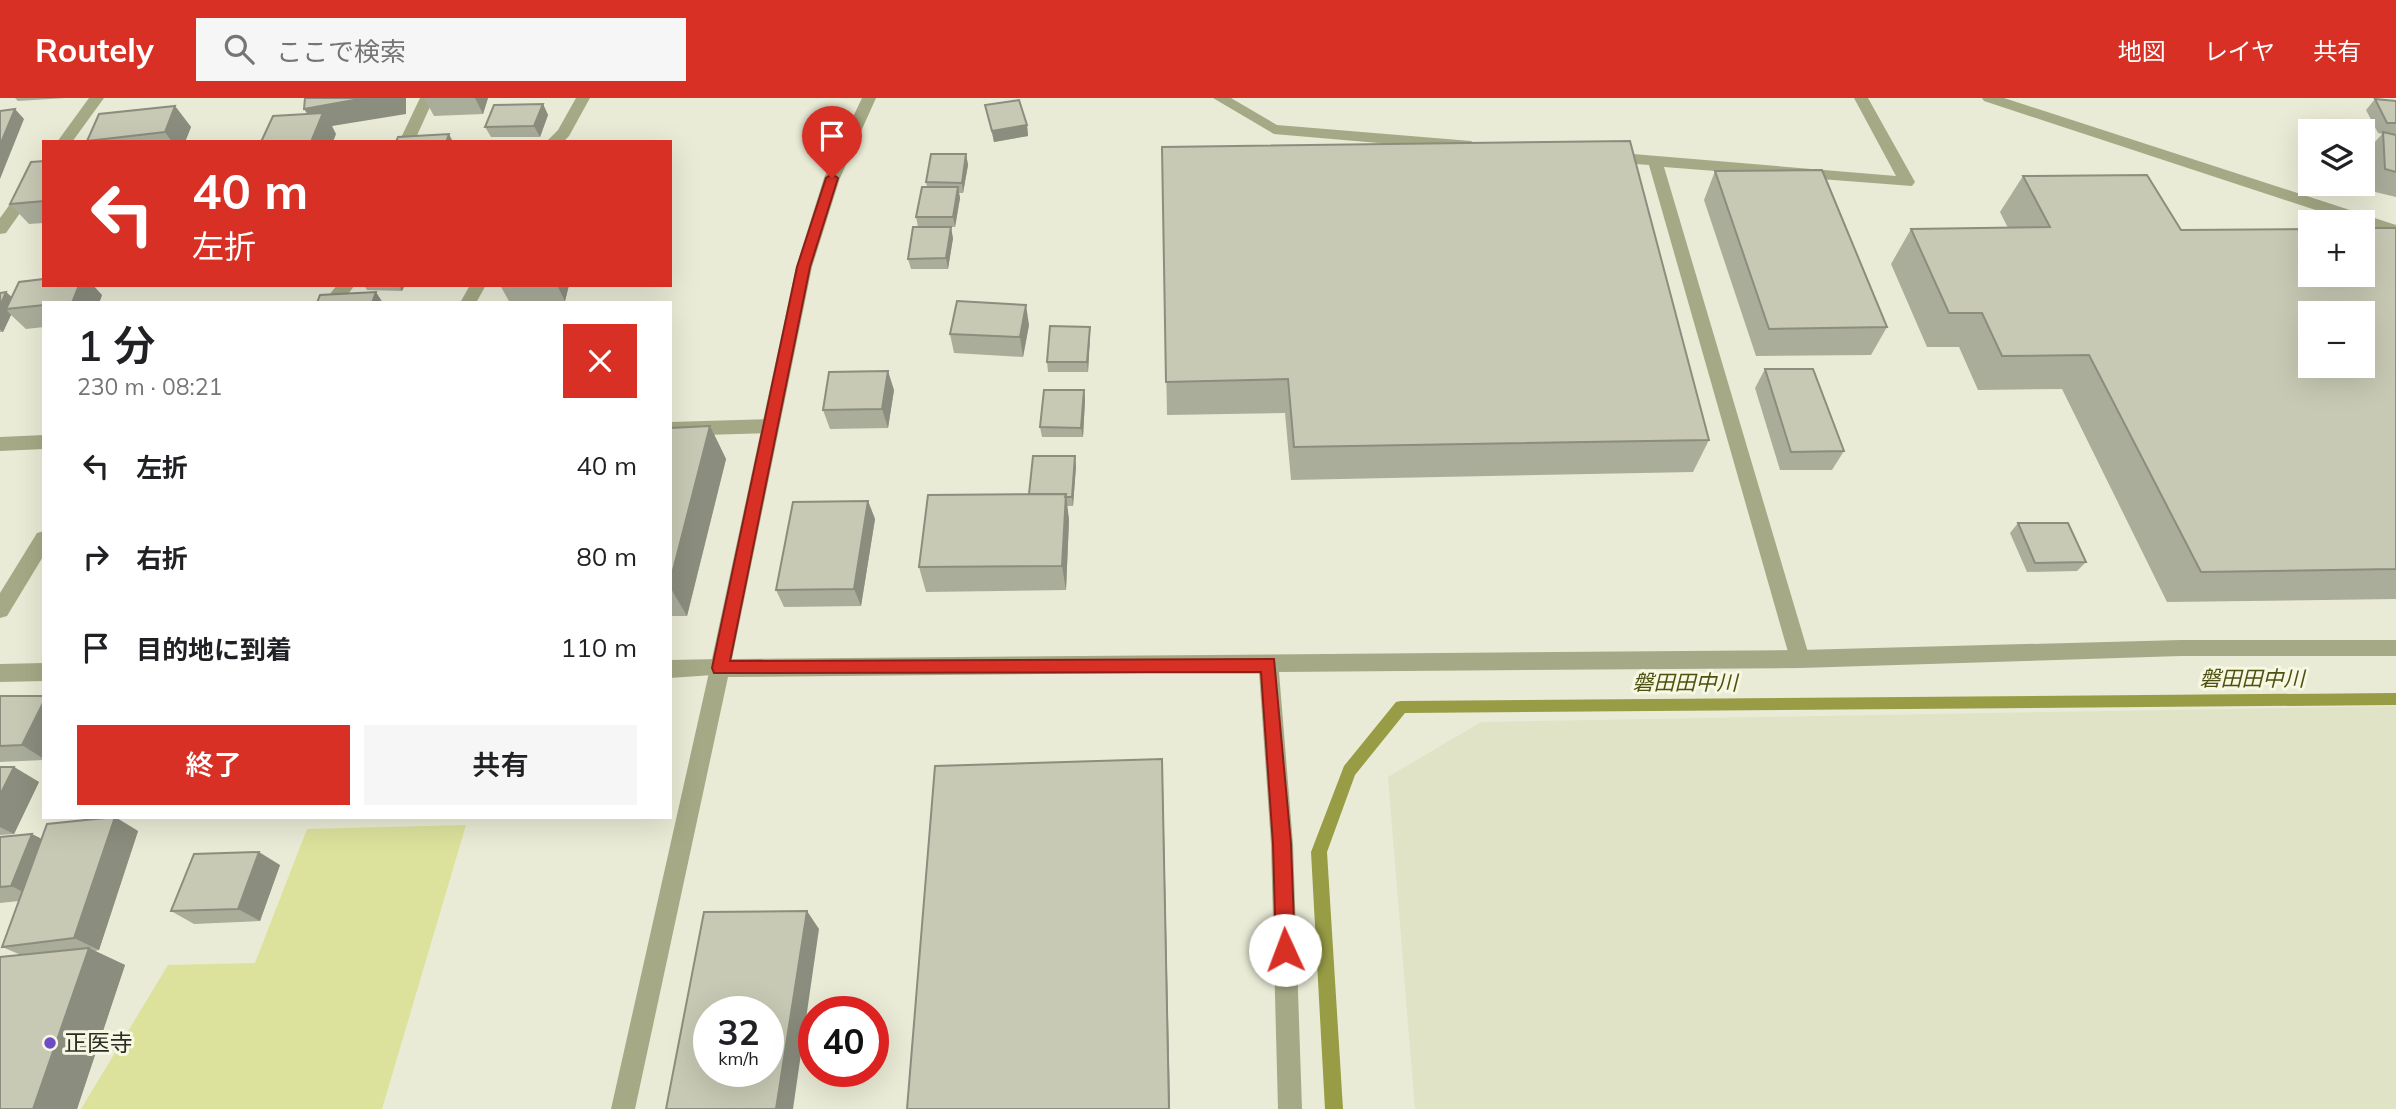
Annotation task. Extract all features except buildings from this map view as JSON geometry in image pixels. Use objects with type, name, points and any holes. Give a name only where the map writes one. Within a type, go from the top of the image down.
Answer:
[{"type":"street","points":[[66,140],[97,98]]},
{"type":"street","points":[[408,140],[427,98]]},
{"type":"street","points":[[555,140],[564,133],[583,98]]},
{"type":"street","points":[[623,1109],[720,668],[804,267],[832,178],[869,98]]},
{"type":"street","points":[[1220,98],[1274,129],[1491,147]]},
{"type":"street","points":[[1587,155],[1907,182],[1861,98]]},
{"type":"street","points":[[1989,98],[2396,231]]},
{"type":"street","points":[[1654,161],[1800,659]]},
{"type":"street","points":[[0,229],[42,171]]},
{"type":"street","points":[[333,301],[345,287]]},
{"type":"street","points":[[672,429],[769,426]]},
{"type":"street","points":[[0,444],[42,442]]},
{"type":"street","points":[[0,610],[42,541]]},
{"type":"street","points":[[672,668],[1800,659],[2181,648],[2396,648]]},
{"type":"street","points":[[1268,664],[1282,844],[1290,1109]]},
{"type":"street","points":[[0,673],[42,672]]},
{"type":"shaded area","points":[[2396,706],[2396,1109],[1415,1109],[1388,777],[1481,722]]},
{"type":"green space","points":[[466,825],[382,1109],[81,1109],[168,965],[255,963],[307,829]]},
{"type":"waterway","name":"磐田田中川","points":[[1334,1109],[1319,852],[1349,771],[1401,707],[2396,699]]},
{"type":"place","name":"正医寺","points":[[50,1043]]},
{"type":"route","points":[[832,178],[804,267],[720,668],[1268,664],[1282,844],[1285,950]]}]
